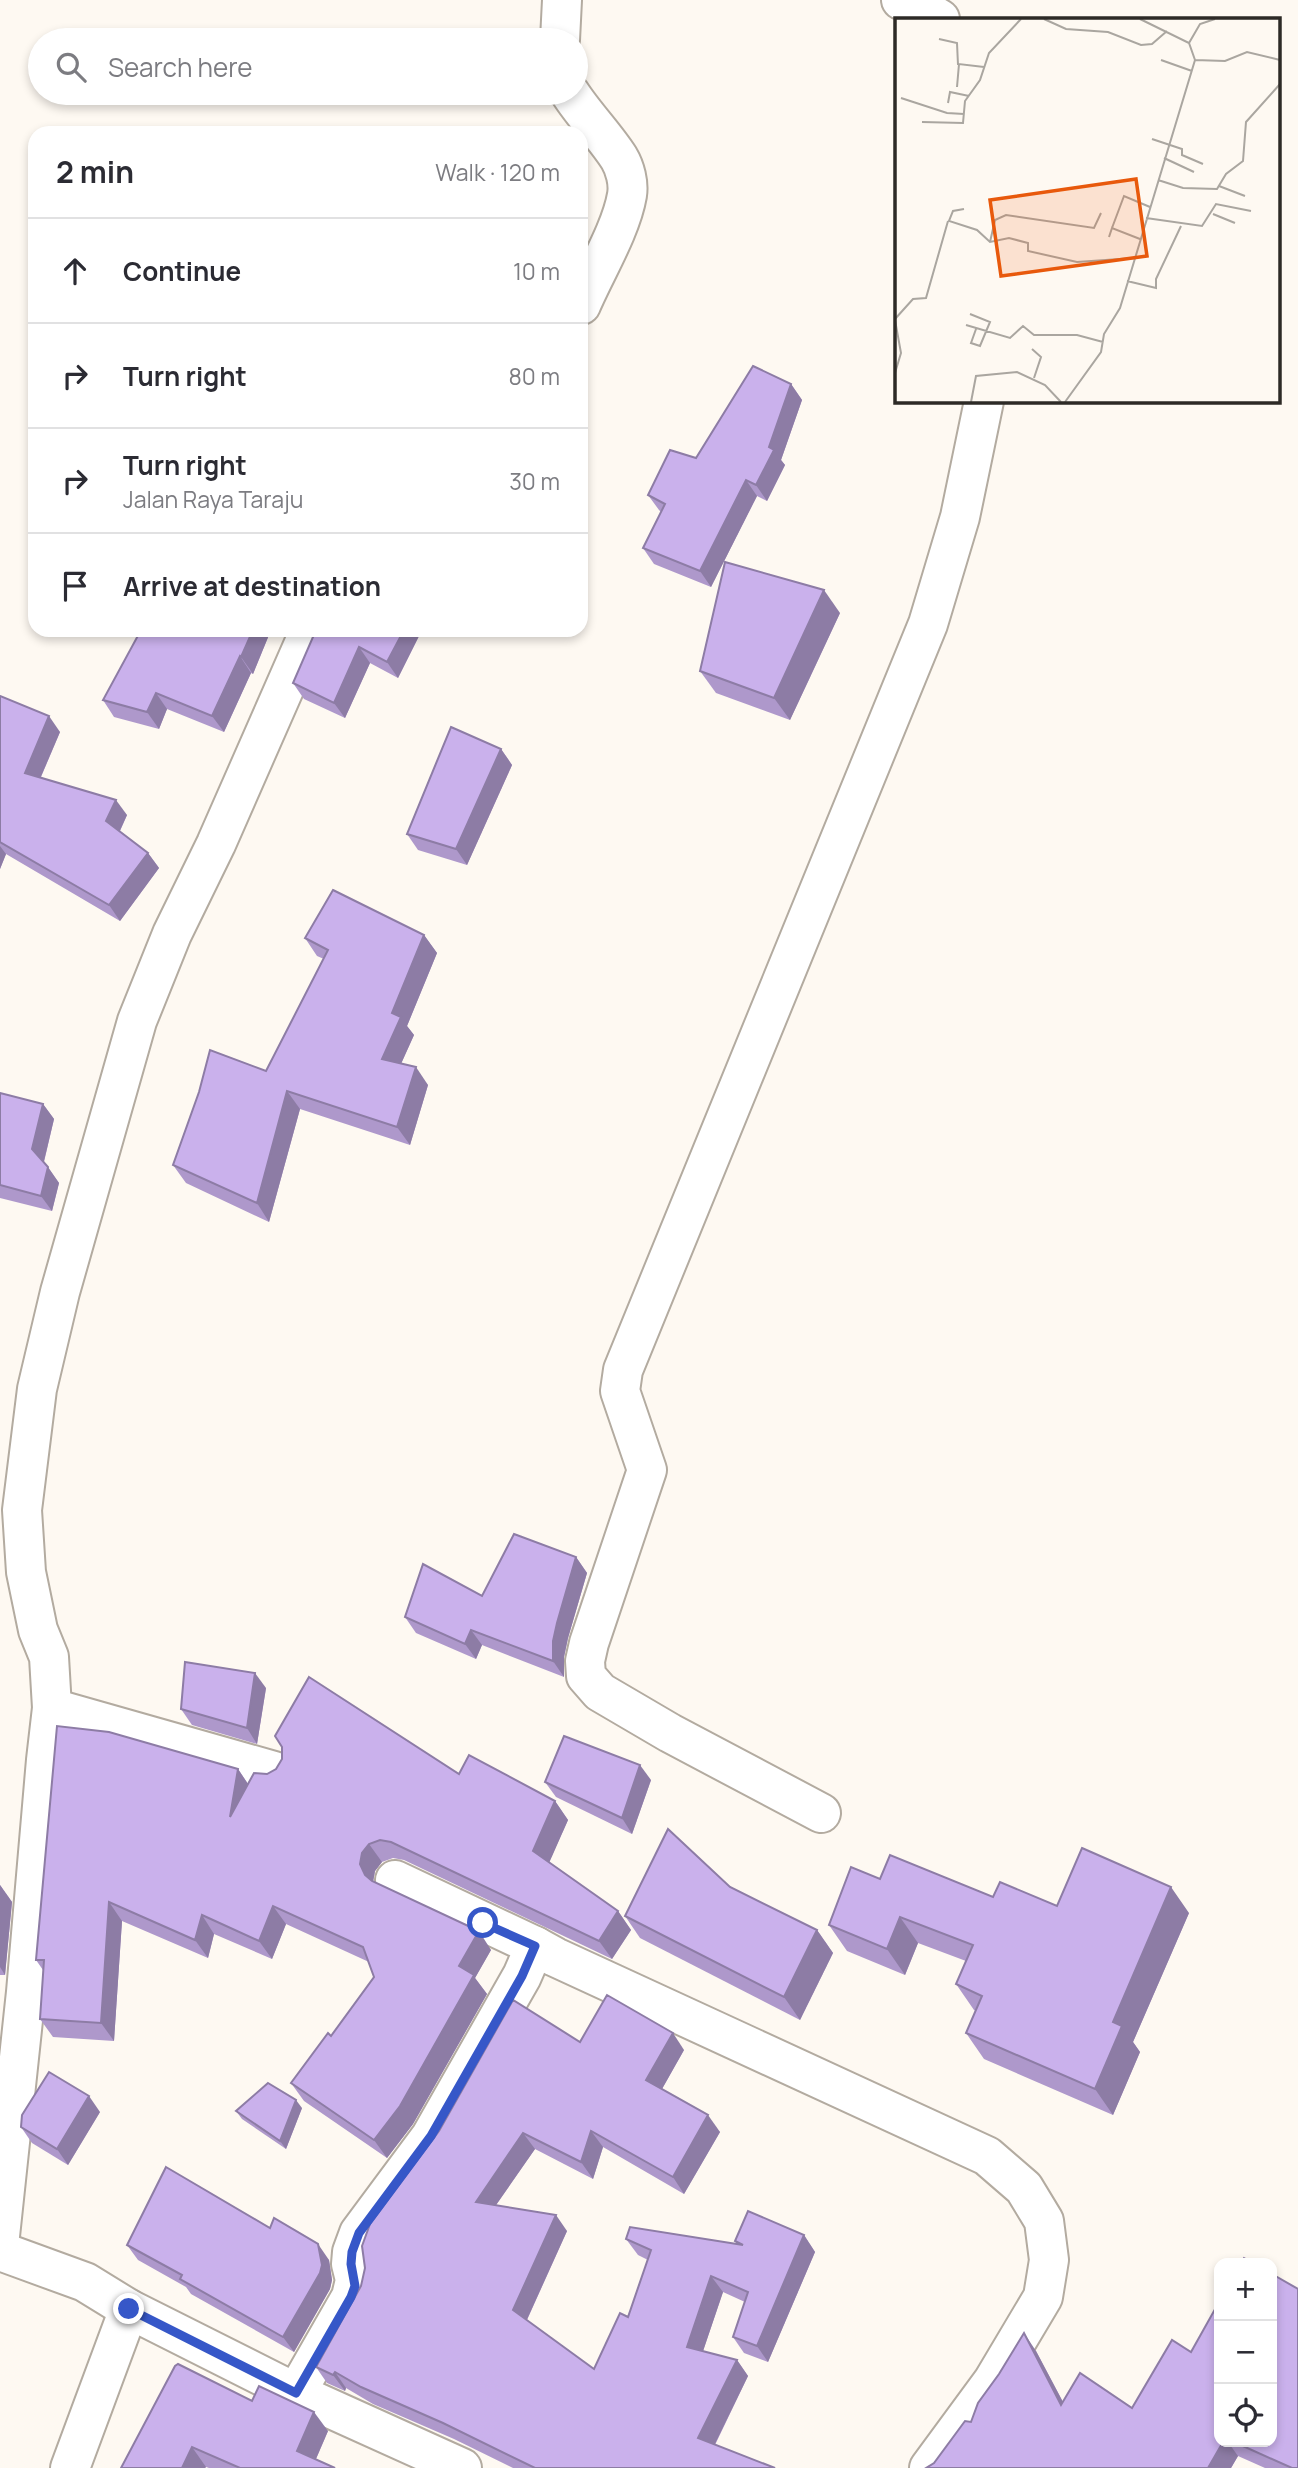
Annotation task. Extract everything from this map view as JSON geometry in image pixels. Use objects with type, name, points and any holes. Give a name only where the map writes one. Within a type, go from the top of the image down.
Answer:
[{"type":"street","points":[[561,28],[562,0]]},
{"type":"street","points":[[901,0],[915,4],[938,18]]},
{"type":"street","points":[[578,105],[618,158],[626,174],[627,192],[619,222],[588,290]]},
{"type":"street","points":[[821,1813],[670,1733],[600,1692],[586,1676],[585,1661],[647,1470],[620,1391],[623,1370],[928,624],[960,517],[984,402]]},
{"type":"street","points":[[0,2236],[52,1708],[49,1657],[38,1630],[26,1572],[22,1510],[37,1388],[51,1328],[137,1021],[172,934],[216,844],[307,637]]},
{"type":"street","points":[[52,1708],[274,1771]]},
{"type":"street","points":[[394,1880],[987,2156],[1024,2188],[1044,2221],[1049,2260],[1043,2297],[993,2381],[929,2468]]},
{"type":"street","points":[[296,2393],[351,2297],[355,2286],[352,2252],[359,2233],[431,2136],[522,1976],[535,1946]]},
{"type":"street","points":[[0,2250],[85,2282],[129,2309],[296,2393],[462,2468]]},
{"type":"street","points":[[70,2468],[129,2309]]},
{"type":"building","points":[[753,366],[791,384],[769,447],[774,450],[756,485],[746,480],[700,571],[643,548],[665,504],[648,495],[670,450],[696,458]]},
{"type":"building","points":[[725,562],[824,590],[774,698],[700,671]]},
{"type":"building","points":[[137,637],[250,637],[212,716],[156,693],[147,712],[103,700]]},
{"type":"building","points":[[313,637],[400,637],[387,662],[359,647],[334,703],[293,683]]},
{"type":"building","points":[[0,696],[49,716],[25,773],[116,800],[106,821],[148,853],[109,905],[0,842]]},
{"type":"building","points":[[451,727],[501,749],[456,849],[407,834]]},
{"type":"building","points":[[333,890],[424,935],[392,1013],[401,1017],[382,1059],[416,1067],[397,1127],[287,1091],[257,1203],[173,1165],[199,1092],[210,1050],[266,1071],[328,950],[305,938]]},
{"type":"building","points":[[0,1093],[43,1104],[32,1149],[48,1167],[41,1196],[0,1185]]},
{"type":"building","points":[[514,1534],[576,1557],[553,1641],[553,1661],[471,1630],[465,1644],[405,1617],[423,1564],[482,1596]]},
{"type":"building","points":[[185,1662],[255,1673],[247,1728],[181,1709]]},
{"type":"building","points":[[309,1677],[459,1774],[469,1755],[555,1801],[533,1851],[618,1911],[599,1941],[391,1842],[380,1840],[369,1844],[362,1853],[360,1864],[365,1875],[372,1881],[479,1931],[459,1966],[474,1975],[400,2106],[374,2140],[291,2083],[328,2033],[331,2036],[374,1977],[363,1947],[273,1906],[259,1941],[202,1915],[195,1940],[109,1902],[101,2023],[40,2019],[44,1960],[36,1960],[57,1726],[109,1732],[238,1769],[230,1817],[254,1773],[267,1774],[276,1769],[282,1759],[282,1747],[275,1736]]},
{"type":"building","points":[[564,1736],[640,1765],[622,1818],[545,1782]]},
{"type":"building","points":[[668,1829],[730,1887],[817,1930],[784,1997],[625,1916]]},
{"type":"building","points":[[1082,1848],[1171,1887],[1113,2022],[1122,2026],[1095,2089],[966,2033],[982,1996],[956,1984],[973,1945],[900,1917],[887,1949],[829,1925],[851,1867],[880,1879],[890,1855],[993,1897],[1000,1882],[1057,1906]]},
{"type":"building","points":[[607,1995],[673,2033],[646,2080],[708,2115],[673,2177],[591,2131],[581,2162],[523,2133],[476,2202],[556,2215],[513,2310],[594,2369],[620,2313],[628,2317],[651,2250],[626,2239],[630,2227],[743,2245],[735,2241],[748,2211],[804,2235],[757,2346],[733,2337],[748,2292],[711,2276],[687,2347],[737,2360],[698,2438],[775,2468],[535,2468],[361,2387],[335,2372],[333,2375],[316,2367],[361,2286],[365,2268],[362,2246],[370,2224],[439,2131],[513,2000],[580,2042]]},
{"type":"building","points":[[49,2072],[89,2096],[57,2149],[21,2127],[22,2115]]},
{"type":"building","points":[[268,2083],[296,2100],[280,2141],[236,2111]]},
{"type":"building","points":[[166,2167],[270,2228],[274,2218],[318,2244],[322,2265],[320,2273],[283,2337],[180,2279],[182,2275],[127,2245]]},
{"type":"building","points":[[1277,2277],[1298,2289],[1298,2468],[1292,2468],[1245,2447],[1277,2447]]},
{"type":"building","points":[[1214,2311],[1214,2447],[1220,2447],[1208,2468],[926,2468],[934,2463],[965,2421],[971,2422],[978,2403],[1024,2333],[1061,2405],[1080,2373],[1132,2408],[1172,2340],[1191,2352]]},
{"type":"building","points":[[178,2364],[252,2401],[259,2386],[314,2412],[297,2451],[335,2468],[240,2468],[192,2447],[182,2468],[121,2468]]},
{"type":"route","points":[[129,2309],[296,2393],[351,2297],[355,2286],[352,2252],[359,2233],[431,2136],[522,1976],[535,1946],[483,1923]]}]
